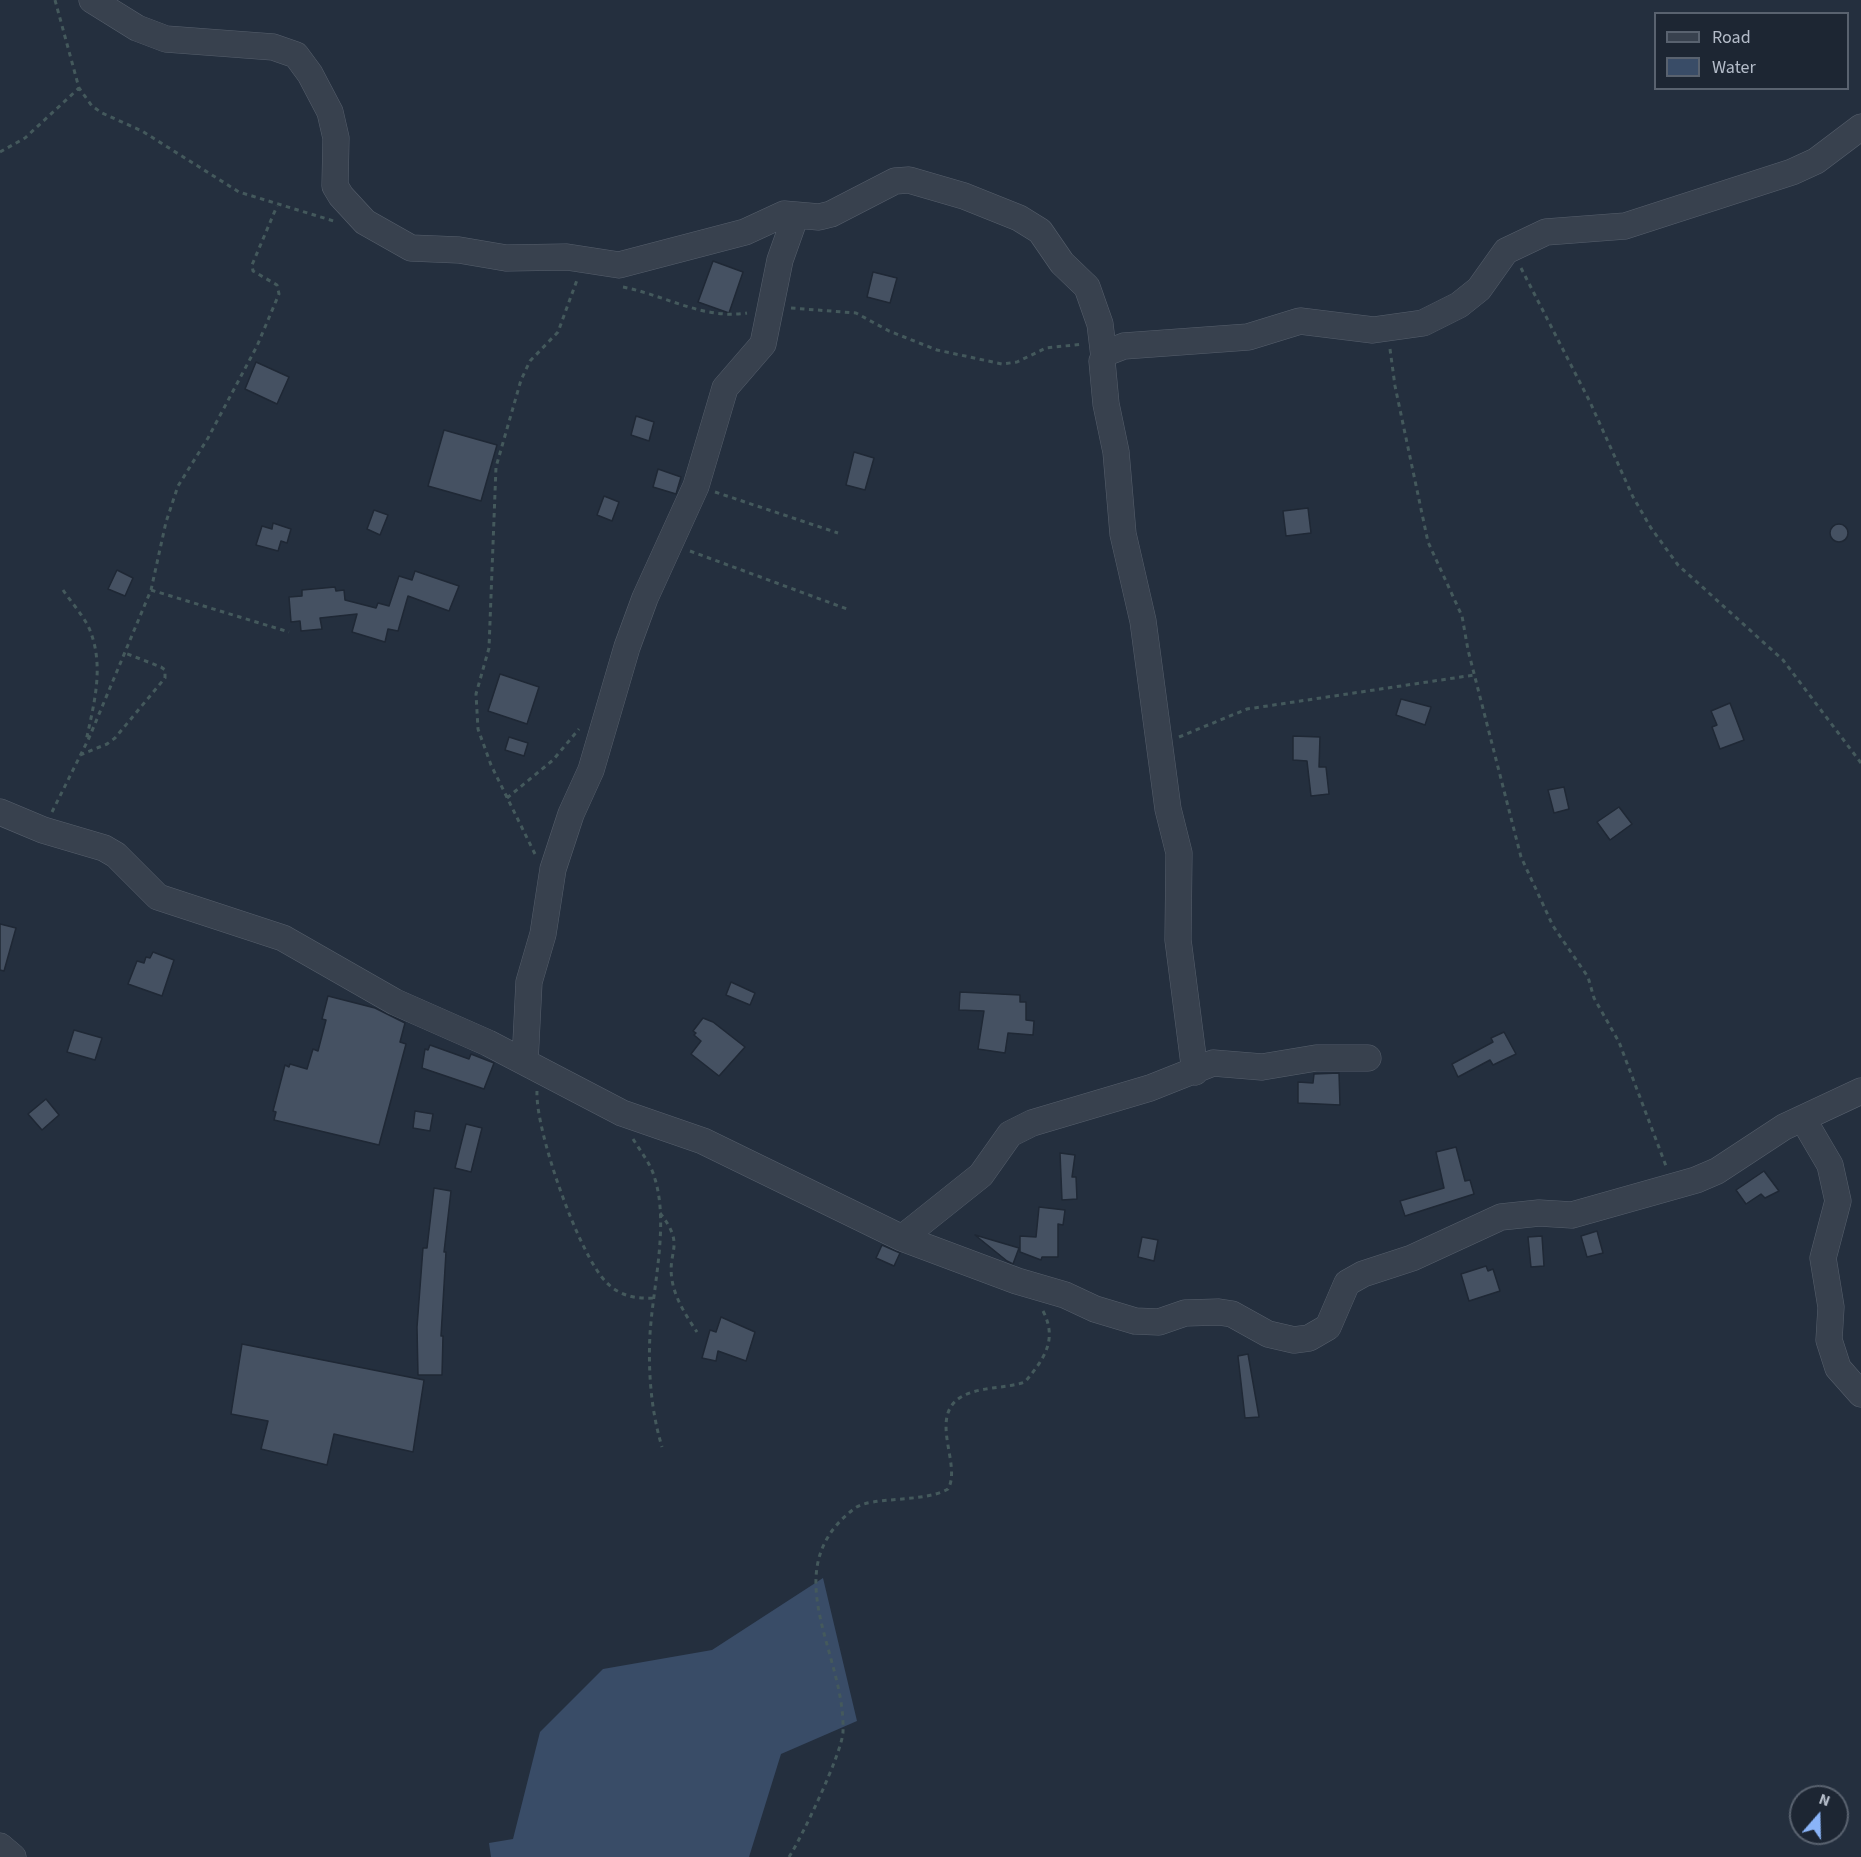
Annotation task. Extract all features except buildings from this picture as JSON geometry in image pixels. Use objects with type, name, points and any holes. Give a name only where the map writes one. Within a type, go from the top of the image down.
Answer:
[{"type":"street","points":[[92,0],[137,28],[166,39],[273,47],[296,55],[310,74],[330,112],[335,127],[335,186],[365,222],[411,248],[459,250],[513,258],[567,257],[619,265],[746,232],[784,214],[819,217],[831,214],[895,181],[909,180],[964,196],[1019,218],[1040,231],[1062,262],[1087,287],[1100,324],[1106,404],[1116,452],[1123,534],[1143,621],[1168,809],[1179,853],[1178,940],[1195,1072]]},
{"type":"street","points":[[1103,351],[1124,346],[1248,337],[1300,321],[1350,329],[1388,329],[1423,323],[1459,305],[1479,289],[1500,257],[1511,248],[1552,231],[1625,226],[1792,172],[1816,161],[1861,127]]},
{"type":"street","points":[[532,1065],[529,982],[537,961],[552,869],[571,814],[591,770],[627,647],[669,544],[696,486],[725,388],[763,344],[780,260],[796,215]]},
{"type":"street","points":[[0,812],[43,830],[104,848],[116,855],[158,897],[282,938],[395,1002],[532,1065],[622,1113],[703,1142],[902,1238],[1017,1281],[1065,1295],[1114,1316],[1148,1322],[1160,1322],[1185,1313],[1219,1312],[1232,1314],[1268,1334],[1294,1340],[1309,1338],[1328,1327],[1345,1286],[1351,1280],[1412,1258],[1492,1220],[1539,1213],[1572,1215],[1717,1172],[1766,1137],[1861,1091]]},
{"type":"street","points":[[902,1238],[981,1175],[1006,1138],[1016,1130],[1195,1072],[1213,1063],[1262,1067],[1316,1058],[1368,1058]]},
{"type":"street","points":[[1803,1119],[1830,1165],[1838,1201],[1823,1258],[1831,1307],[1829,1340],[1838,1368],[1861,1394]]},
{"type":"street","points":[[0,1846],[13,1857]]},
{"type":"path","points":[[55,0],[79,88],[92,106],[142,131],[238,192],[332,222],[365,222]]},
{"type":"path","points":[[0,152],[25,138],[79,88]]},
{"type":"path","points":[[43,830],[85,746],[151,590],[166,522],[178,486],[208,438],[258,345],[279,294],[277,285],[256,273],[252,266],[277,206]]},
{"type":"path","points":[[1511,248],[1590,402],[1633,497],[1651,528],[1678,565],[1783,660],[1861,763]]},
{"type":"path","points":[[568,275],[588,281]]},
{"type":"path","points":[[550,887],[507,798],[478,729],[476,694],[489,648],[496,467],[521,380],[530,362],[558,332],[578,279]]},
{"type":"path","points":[[620,287],[713,314],[729,316],[770,307],[856,313],[889,331],[937,350],[1002,364],[1017,362],[1046,348],[1078,343],[1103,351]]},
{"type":"path","points":[[1388,329],[1395,386],[1428,542],[1462,616],[1474,675],[1521,856],[1553,926],[1588,977],[1594,998],[1619,1042],[1674,1186]]},
{"type":"path","points":[[696,486],[838,533]]},
{"type":"path","points":[[669,544],[848,609]]},
{"type":"path","points":[[63,590],[89,626],[97,659],[97,692],[85,746]]},
{"type":"path","points":[[151,590],[289,632]]},
{"type":"path","points":[[80,755],[107,744],[115,738],[165,678],[165,670],[161,667],[125,653]]},
{"type":"path","points":[[1161,745],[1247,709],[1474,675]]},
{"type":"path","points":[[507,798],[553,760],[582,725]]},
{"type":"path","points":[[532,1065],[542,1124],[555,1175],[580,1239],[595,1269],[608,1284],[622,1294],[637,1299],[654,1298]]},
{"type":"path","points":[[631,1136],[650,1164],[656,1180],[659,1212],[650,1335],[651,1381],[654,1421],[663,1447]]},
{"type":"path","points":[[659,1212],[667,1222],[675,1245],[672,1280],[682,1308],[697,1332]]},
{"type":"path","points":[[789,1857],[836,1756],[843,1731],[814,1587],[819,1551],[826,1538],[856,1507],[869,1503],[896,1502],[927,1496],[948,1489],[953,1473],[948,1456],[946,1421],[950,1409],[960,1398],[972,1392],[1025,1382],[1047,1354],[1050,1341],[1047,1320],[1041,1307]]},
{"type":"water","points":[[823,1578],[857,1721],[781,1754],[749,1857],[491,1857],[489,1843],[513,1839],[540,1732],[603,1669],[712,1650]]}]
